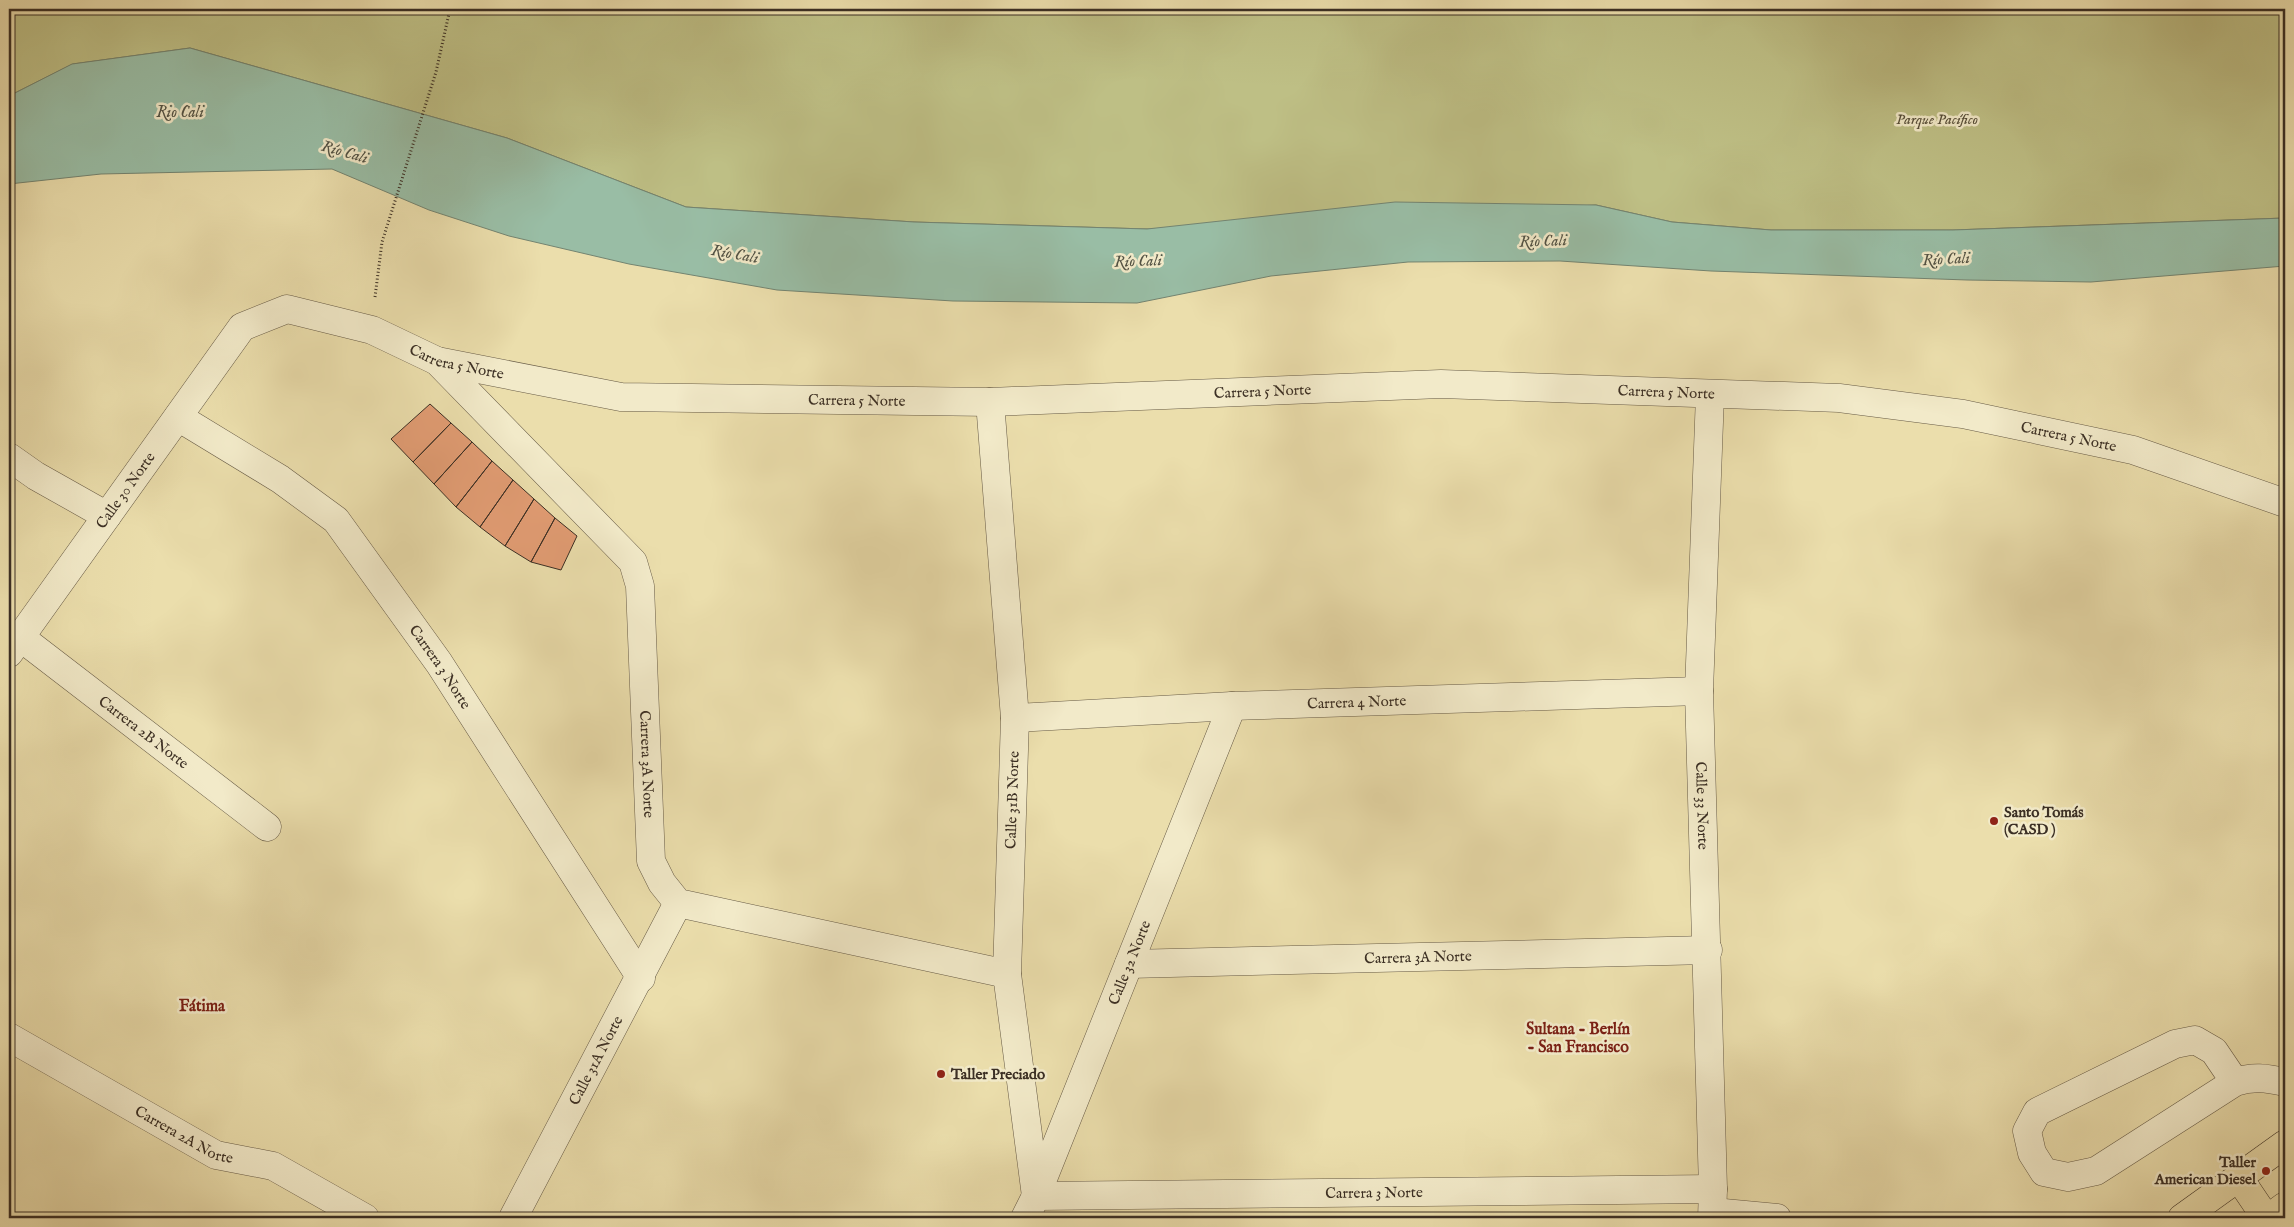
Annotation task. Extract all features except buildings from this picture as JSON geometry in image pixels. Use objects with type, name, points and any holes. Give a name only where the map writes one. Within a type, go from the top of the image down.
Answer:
[{"type":"main road","points":[[2182,1218],[2285,1144]]},
{"type":"main road","points":[[2239,1178],[2268,1218],[2285,1206]]},
{"type":"street","name":"Carrera 5 Norte","points":[[242,327],[287,309],[372,330],[436,361],[621,397],[990,402],[1441,384],[1710,395],[1839,398],[1963,414],[2133,450],[2285,503]]},
{"type":"street","name":"Calle 30 Norte","points":[[15,645],[242,327]]},
{"type":"street","name":"Carrera 3A Norte","points":[[436,361],[633,562],[640,586],[651,861],[662,883],[678,903]]},
{"type":"street","name":"Calle 33 Norte","points":[[1710,395],[1699,691],[1708,950],[1712,1206]]},
{"type":"street","name":"Calle 31B Norte","points":[[990,402],[1015,718],[1007,974],[1031,1207]]},
{"type":"street","name":"Carrera 3 Norte","points":[[178,417],[280,479],[336,520],[439,662],[640,978]]},
{"type":"street","points":[[9,457],[36,476],[107,516]]},
{"type":"street","name":"Carrera 2B Norte","points":[[15,645],[267,827]]},
{"type":"street","name":"Carrera 4 Norte","points":[[1015,718],[1232,706],[1699,691]]},
{"type":"street","name":"Calle 32 Norte","points":[[1031,1207],[1232,706]]},
{"type":"street","points":[[678,903],[1007,974]]},
{"type":"street","name":"Calle 31A Norte","points":[[513,1218],[678,903]]},
{"type":"street","name":"Carrera 3A Norte","points":[[1129,964],[1708,950]]},
{"type":"street","name":"Carrera 2A Norte","points":[[9,1037],[216,1155],[273,1166],[365,1218]]},
{"type":"street","points":[[2235,1082],[2214,1051],[2195,1040],[2175,1044],[2037,1112],[2027,1131],[2032,1153],[2044,1172],[2068,1177],[2096,1171],[2235,1082],[2250,1077],[2273,1079],[2285,1098]]},
{"type":"street","name":"Carrera 3 Norte","points":[[1031,1207],[1712,1206],[1777,1218]]},
{"type":"path","points":[[372,330],[382,242],[436,72],[450,9]]},
{"type":"green space","name":"Parque Pacífico","points":[[9,9],[2285,9],[2285,218],[1953,230],[1771,230],[1672,222],[1596,205],[1147,229],[914,222],[686,207],[507,138],[190,48],[73,64],[9,96]]},
{"type":"water","name":"Rio Cali","points":[[190,48],[507,138],[686,207],[914,222],[1147,229],[1395,202],[1596,205],[1672,222],[1771,230],[1953,230],[2285,218],[2285,266],[2091,282],[1967,280],[1711,271],[1560,261],[1408,262],[1271,276],[1137,303],[953,301],[777,290],[629,264],[509,236],[429,210],[332,169],[101,174],[9,184],[9,96],[72,64]]},
{"type":"place","name":"Santo Tomás (CASD )","points":[[1994,821]]},
{"type":"place","name":"Taller Preciado","points":[[941,1074]]},
{"type":"place","name":"Taller American Diesel","points":[[2266,1171]]},
{"type":"district","name":"Fátima","points":[[202,1005]]},
{"type":"district","name":"Sultana - Berlín - San Francisco","points":[[1578,1037]]},
{"type":"water label","name":"Río Cali","points":[[345,151]]},
{"type":"water label","name":"Río Cali","points":[[1543,240]]},
{"type":"water label","name":"Río Cali","points":[[735,253]]},
{"type":"water label","name":"Río Cali","points":[[1946,258]]},
{"type":"water label","name":"Río Cali","points":[[1138,260]]}]
